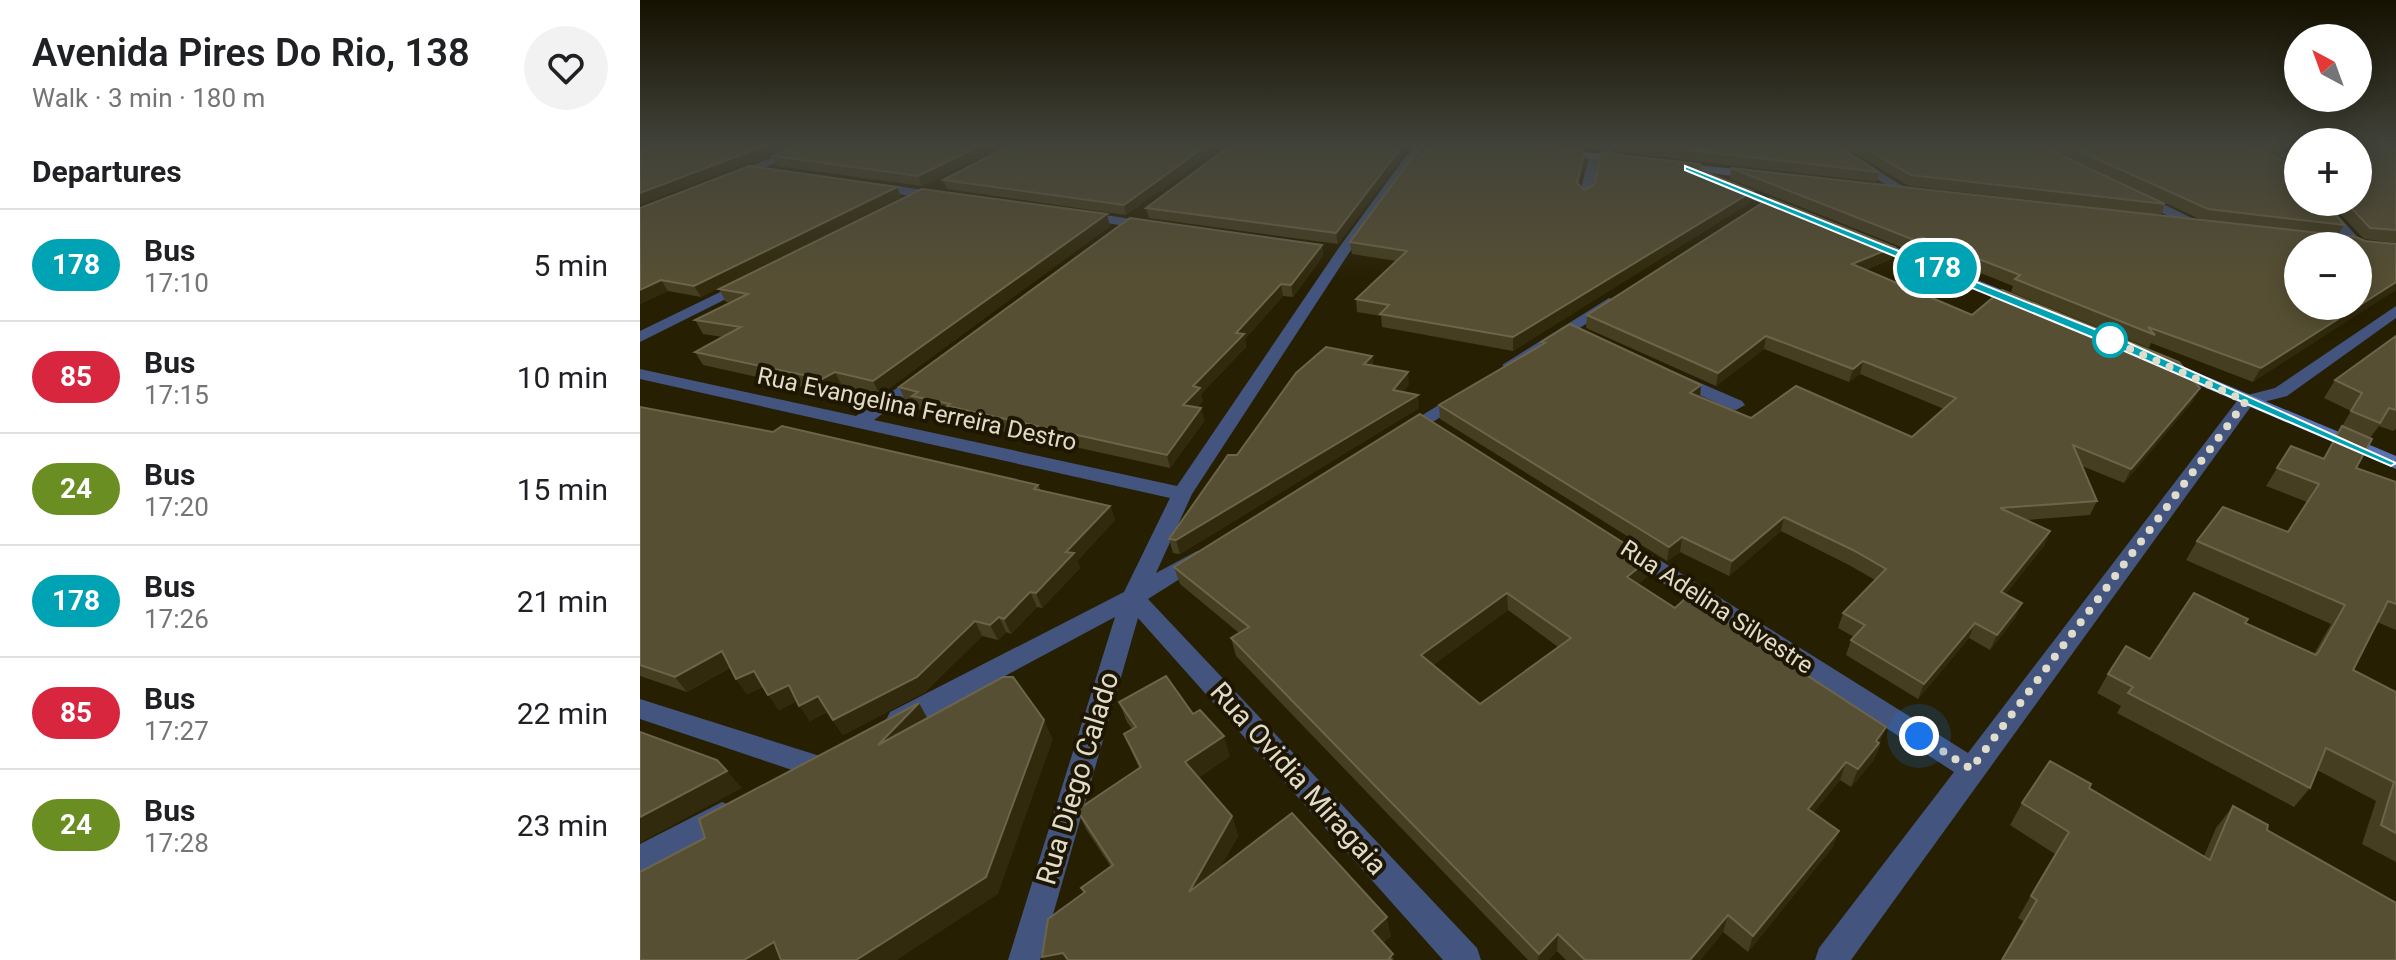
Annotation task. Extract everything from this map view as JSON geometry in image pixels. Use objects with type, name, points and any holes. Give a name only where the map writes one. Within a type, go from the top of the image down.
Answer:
[{"type":"main road","points":[[1740,190],[1807,216]]},
{"type":"main road","points":[[1761,190],[1766,201]]},
{"type":"main road","points":[[1880,190],[1924,194]]},
{"type":"main road","points":[[2157,221],[2219,229]]},
{"type":"main road","points":[[1849,232],[2033,308]]},
{"type":"main road","points":[[2146,356],[2396,463]]},
{"type":"street","points":[[894,190],[953,198]]},
{"type":"street","points":[[895,209],[931,190]]},
{"type":"street","name":"Rua Diego Calado","points":[[1024,960],[1038,905],[1133,597],[1182,494],[1336,251],[1384,190]]},
{"type":"street","points":[[1903,190],[1908,193]]},
{"type":"street","points":[[2134,195],[2203,227]]},
{"type":"street","points":[[1751,215],[1766,201]]},
{"type":"street","points":[[1106,241],[1153,205]]},
{"type":"street","points":[[1071,215],[1161,227]]},
{"type":"street","points":[[2333,216],[2349,232]]},
{"type":"street","points":[[640,337],[767,273]]},
{"type":"street","points":[[1384,444],[1482,382],[1575,332],[1620,296]]},
{"type":"street","points":[[1831,960],[2246,401],[2281,392],[2396,311]]},
{"type":"street","points":[[857,424],[932,369]]},
{"type":"street","points":[[1666,373],[1736,405]]},
{"type":"street","name":"Rua Evangelina Ferreira Destro","points":[[640,374],[1182,494]]},
{"type":"street","points":[[1423,420],[1450,437]]},
{"type":"street","name":"Rua Adelina Silvestre","points":[[1610,539],[1971,769]]},
{"type":"street","points":[[882,729],[1133,597],[1212,548]]},
{"type":"street","name":"Rua Ovidia Miragaia","points":[[1133,597],[1465,960]]},
{"type":"street","points":[[640,709],[813,765]]},
{"type":"street","points":[[786,780],[841,751]]},
{"type":"street","points":[[640,860],[746,802]]},
{"type":"lane","points":[[1585,195],[1586,190]]},
{"type":"building","points":[[687,190],[891,190],[694,286],[661,280],[640,290],[640,208]]},
{"type":"building","points":[[920,190],[1107,214],[873,381],[835,372],[822,379],[695,352],[741,327],[695,320],[748,294],[719,289]]},
{"type":"building","points":[[1014,190],[1145,190],[1124,205]]},
{"type":"building","points":[[1171,190],[1369,190],[1336,233],[1146,208]]},
{"type":"building","points":[[1388,190],[1753,191],[1513,337],[1380,314],[1389,305],[1356,299],[1407,251],[1350,242]]},
{"type":"building","points":[[1786,190],[1928,190],[2311,232],[2284,232],[2284,320],[2336,320],[2261,368],[2148,327],[2155,335],[2015,279],[2020,275],[1922,237],[1914,240]]},
{"type":"building","points":[[2041,190],[2135,190],[2165,204]]},
{"type":"building","points":[[2165,190],[2284,190],[2284,216],[2337,216],[2344,225],[2208,209]]},
{"type":"building","points":[[2372,190],[2396,190],[2396,230],[2370,228],[2359,216],[2372,216]]},
{"type":"building","points":[[1770,198],[1894,247],[1852,264],[1972,315],[2002,290],[2179,362],[2200,388],[2131,469],[2073,445],[2097,501],[2000,508],[2050,531],[2001,592],[2022,603],[1997,635],[1975,623],[1924,684],[1851,640],[1865,625],[1843,613],[1886,569],[1853,550],[1784,517],[1732,561],[1682,537],[1669,547],[1439,405],[1545,343],[1541,342],[1570,324],[1701,385],[1690,393],[1751,418],[1796,386],[1912,437],[1956,398],[1863,361],[1853,369],[1766,336],[1718,373],[1587,315]]},
{"type":"building","points":[[1130,218],[1322,245],[1291,285],[1281,284],[1236,333],[1244,334],[1193,386],[1200,388],[1183,405],[1201,408],[1167,455],[947,406],[950,404],[912,396],[918,392],[899,387]]},
{"type":"building","points":[[2372,242],[2396,244],[2396,282],[2372,297]]},
{"type":"building","points":[[2396,336],[2396,410],[2389,408],[2380,423],[2351,411],[2362,393],[2335,380]]},
{"type":"building","points":[[1326,347],[1372,356],[1364,364],[1408,372],[1393,390],[1418,395],[1176,540],[1169,539],[1228,455],[1237,455],[1296,373]]},
{"type":"building","points":[[640,407],[773,432],[782,426],[1038,485],[1034,489],[1110,506],[1066,552],[1074,553],[1036,593],[1030,592],[1004,619],[999,617],[990,625],[975,621],[917,677],[833,720],[818,696],[799,706],[789,685],[768,695],[754,671],[736,679],[722,651],[675,677],[640,665]]},
{"type":"building","points":[[1420,414],[1649,559],[1627,577],[1675,608],[1687,597],[1886,727],[1876,741],[1879,743],[1858,769],[1846,762],[1808,809],[1839,831],[1753,936],[1728,915],[1690,960],[1585,960],[1558,934],[1539,954],[1231,638],[1249,627],[1174,567]],"holes":[[[1507,593],[1571,638],[1480,704],[1421,655]]]},
{"type":"building","points":[[2342,426],[2372,439],[2356,468],[2396,482],[2396,604],[2388,601],[2353,670],[2396,692],[2396,833],[2381,825],[2394,782],[2326,748],[2310,788],[2128,693],[2133,687],[2108,674],[2126,646],[2150,659],[2194,593],[2248,619],[2245,623],[2316,655],[2345,605],[2197,541],[2223,507],[2288,532],[2319,484],[2277,468],[2291,446],[2324,459]]},
{"type":"building","points":[[1166,676],[1193,714],[1200,710],[1224,736],[1185,762],[1232,816],[1189,892],[1292,813],[1387,917],[1372,931],[1393,954],[1389,958],[1391,960],[1068,960],[1063,953],[1042,957],[1048,919],[1085,892],[1081,888],[1113,865],[1077,810],[1141,767],[1124,734],[1136,727],[1119,702]]},
{"type":"building","points":[[1003,677],[1013,677],[1044,720],[986,877],[856,960],[781,960],[774,942],[744,960],[640,960],[640,872],[705,838],[699,819],[919,703],[878,745]]},
{"type":"building","points":[[640,732],[717,760],[727,771],[640,817]]},
{"type":"building","points":[[2050,761],[2091,784],[2089,788],[2210,860],[2233,806],[2268,825],[2267,830],[2396,903],[2396,960],[2002,960],[2037,900],[2031,896],[2069,832],[2022,803]]},
{"type":"bus line","name":"178","points":[[1740,190],[2117,343],[2396,463]]},
{"type":"route","points":[[1919,736],[1971,769],[2246,401],[2110,340]]}]
